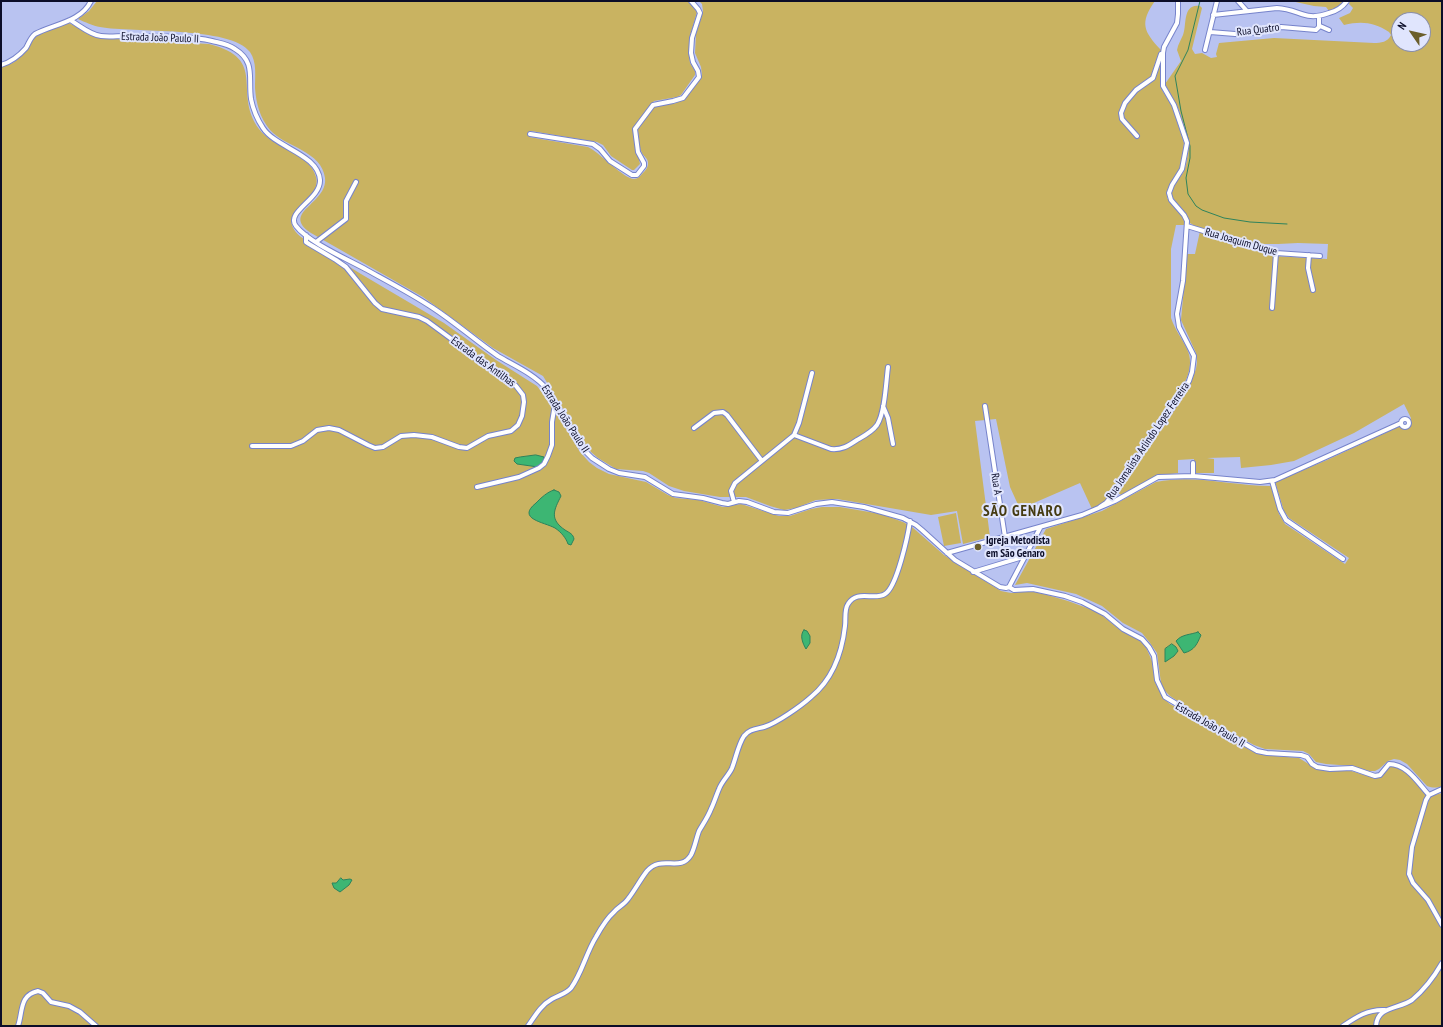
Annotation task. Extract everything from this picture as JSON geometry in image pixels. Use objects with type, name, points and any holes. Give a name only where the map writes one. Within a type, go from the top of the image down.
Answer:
[{"type":"street","points":[[1,65],[9,62],[25,49],[35,34],[70,20],[83,12],[91,1]]},
{"type":"street","points":[[530,134],[593,144],[600,149],[610,161],[632,175],[637,175],[644,166],[644,163],[638,149],[635,132],[637,125],[653,105],[683,98],[698,76],[698,71],[693,62],[691,53],[692,38],[700,13],[695,4],[691,1]]},
{"type":"street","points":[[1137,136],[1122,119],[1122,110],[1125,103],[1136,90],[1153,78],[1163,50],[1177,23],[1178,1]]},
{"type":"street","points":[[1205,50],[1217,1]]},
{"type":"street","points":[[1238,1],[1247,11]]},
{"type":"street","points":[[1213,15],[1282,8],[1311,17],[1319,17],[1339,9],[1347,1]]},
{"type":"street","points":[[1319,17],[1320,26],[1329,30]]},
{"type":"street","name":"Estrada João Paulo II","points":[[70,20],[101,36],[194,38],[224,44],[243,55],[251,74],[251,100],[262,127],[274,140],[307,160],[318,174],[320,183],[317,193],[300,209],[294,219],[296,226],[306,236],[316,242],[433,308],[497,355],[540,382],[547,389],[583,449],[592,458],[609,469],[619,473],[646,477],[673,494],[703,498],[722,503],[728,504],[734,502],[748,502],[780,513],[796,511],[816,504],[832,502],[864,507],[910,521],[947,553],[973,572],[1000,587],[1009,587],[1014,590],[1033,589],[1065,596],[1082,602],[1105,614],[1123,629],[1142,639],[1154,656],[1157,680],[1165,698],[1192,713],[1209,726],[1257,751],[1301,755],[1307,757],[1312,764],[1317,767],[1330,769],[1352,768],[1376,776],[1380,774],[1389,764],[1398,765],[1409,772],[1429,795]]},
{"type":"street","name":"Rua Quatro","points":[[1210,32],[1235,34],[1281,27],[1316,30],[1320,26]]},
{"type":"street","points":[[1163,50],[1164,88],[1174,105],[1187,143],[1182,169],[1171,187],[1170,195],[1173,202],[1184,215],[1187,226]]},
{"type":"street","points":[[316,242],[346,219],[346,201],[356,182]]},
{"type":"street","name":"Rua Jornalista Arlindo Lopez Ferreira","points":[[1100,508],[1110,499],[1156,432],[1186,387],[1192,372],[1194,356],[1177,320],[1183,281],[1187,226]]},
{"type":"street","name":"Rua Joaquim Duque","points":[[1187,226],[1276,253],[1320,256]]},
{"type":"street","name":"Estrada das Antilhas","points":[[252,446],[291,446],[303,441],[317,430],[329,428],[339,430],[368,446],[375,448],[383,447],[402,436],[414,435],[432,437],[459,447],[467,448],[488,436],[511,431],[518,425],[522,412],[524,402],[523,395],[516,386],[502,374],[481,363],[428,321],[419,317],[382,309],[375,303],[346,267],[306,242],[306,236]]},
{"type":"street","points":[[1272,308],[1276,253]]},
{"type":"street","points":[[1309,255],[1308,268],[1313,290]]},
{"type":"street","points":[[794,435],[831,449],[843,448],[874,428],[880,419],[883,406],[888,367]]},
{"type":"street","points":[[734,502],[731,491],[733,486],[794,435],[812,373]]},
{"type":"street","points":[[477,487],[520,477],[544,464],[552,445],[552,422],[555,403]]},
{"type":"street","points":[[883,406],[888,418],[893,444]]},
{"type":"street","name":"Rua A","points":[[985,406],[1005,537]]},
{"type":"street","points":[[694,428],[714,413],[723,412],[727,414],[762,461]]},
{"type":"street","points":[[947,553],[1082,515],[1100,508],[1154,478],[1164,476],[1193,476],[1260,482],[1272,481],[1401,423]]},
{"type":"street","points":[[1193,463],[1193,476]]},
{"type":"street","points":[[1272,481],[1280,508],[1286,520],[1343,559]]},
{"type":"street","points":[[528,1026],[541,1007],[552,999],[565,994],[571,988],[595,938],[614,912],[627,900],[647,870],[659,863],[679,864],[684,862],[690,856],[699,832],[712,808],[720,788],[733,767],[745,735],[752,730],[764,727],[779,719],[811,697],[824,685],[839,658],[846,626],[847,606],[852,600],[858,597],[866,595],[881,595],[888,591],[896,576],[908,535],[910,521]]},
{"type":"street","points":[[1009,587],[1040,528]]},
{"type":"street","points":[[973,572],[1026,556]]},
{"type":"street","points":[[1442,789],[1429,795],[1426,800],[1412,847],[1409,874],[1413,883],[1428,900],[1442,925]]},
{"type":"street","points":[[1343,1026],[1362,1014],[1401,1006],[1411,1000],[1432,978],[1442,963]]},
{"type":"street","points":[[18,1026],[24,1000],[29,995],[38,991],[43,993],[51,1002],[68,1006],[80,1012],[96,1026]]},
{"type":"street","points":[[1376,1026],[1379,1016],[1385,1010]]},
{"type":"shaded area","points":[[97,1],[688,1],[697,12],[690,36],[689,53],[690,63],[695,71],[695,75],[681,95],[654,101],[638,121],[633,133],[640,164],[634,170],[611,156],[603,145],[597,142],[531,131],[529,137],[588,147],[624,175],[634,179],[640,176],[648,165],[648,161],[640,148],[638,128],[654,107],[676,103],[684,99],[702,75],[701,67],[695,53],[696,34],[703,11],[702,4],[699,1],[1155,1],[1145,21],[1147,32],[1161,50],[1162,90],[1172,106],[1184,143],[1181,166],[1168,188],[1167,198],[1185,220],[1185,225],[1176,225],[1171,249],[1171,318],[1189,356],[1190,363],[1187,377],[1174,402],[1106,501],[1092,509],[1080,483],[1020,509],[1010,487],[996,419],[975,421],[990,537],[963,544],[957,511],[931,515],[837,499],[816,500],[796,508],[784,510],[746,497],[720,497],[684,491],[669,486],[649,473],[643,471],[616,469],[591,452],[580,437],[543,376],[493,348],[423,297],[311,233],[303,226],[301,219],[303,213],[320,195],[324,187],[325,178],[322,169],[310,155],[277,136],[270,130],[261,115],[256,99],[255,65],[250,52],[239,44],[223,38],[203,34],[115,29],[92,25],[78,19],[89,11]]},
{"type":"shaded area","points":[[1291,1],[1345,1],[1339,8],[1329,11],[1326,7]]},
{"type":"shaded area","points":[[1350,1],[1442,1],[1442,786],[1437,787],[1427,786],[1407,764],[1400,760],[1394,759],[1388,761],[1379,769],[1369,771],[1353,766],[1316,762],[1309,754],[1303,751],[1265,749],[1254,745],[1207,720],[1170,696],[1164,690],[1161,683],[1157,653],[1150,643],[1142,633],[1123,623],[1102,606],[1076,594],[1027,583],[1015,585],[1046,529],[1102,511],[1156,482],[1171,480],[1185,479],[1256,486],[1271,486],[1279,514],[1285,524],[1345,564],[1349,558],[1289,518],[1284,511],[1275,482],[1400,426],[1404,428],[1409,427],[1411,418],[1404,404],[1354,433],[1294,461],[1241,468],[1240,457],[1207,458],[1214,459],[1214,473],[1194,473],[1194,459],[1178,460],[1178,473],[1156,476],[1121,495],[1117,492],[1174,410],[1190,384],[1196,369],[1196,353],[1181,320],[1187,254],[1195,254],[1200,231],[1274,256],[1327,259],[1328,244],[1256,244],[1195,226],[1190,223],[1184,211],[1171,196],[1174,185],[1183,173],[1186,165],[1189,145],[1179,110],[1165,84],[1181,61],[1177,50],[1183,35],[1188,11],[1194,6],[1200,6],[1202,8],[1192,49],[1195,54],[1202,53],[1211,58],[1217,57],[1216,54],[1219,43],[1274,38],[1377,43],[1384,42],[1390,37],[1391,35],[1389,32],[1373,24],[1356,23],[1344,25],[1339,18],[1350,13],[1353,8],[1349,4]]},
{"type":"shaded area","points":[[69,23],[90,34],[103,38],[209,44],[227,50],[238,58],[244,68],[248,102],[252,115],[259,129],[265,136],[307,162],[316,177],[316,186],[312,193],[294,213],[292,220],[293,228],[301,237],[444,323],[496,360],[537,386],[552,405],[580,452],[597,468],[609,474],[646,482],[676,498],[699,500],[723,507],[741,504],[779,516],[790,516],[822,507],[840,507],[881,514],[903,522],[912,527],[944,555],[1001,591],[1011,593],[1029,591],[1044,594],[1098,612],[1120,630],[1136,637],[1145,645],[1152,661],[1155,682],[1164,699],[1204,725],[1254,752],[1263,755],[1299,758],[1315,768],[1332,771],[1348,770],[1374,778],[1382,776],[1390,767],[1395,767],[1406,773],[1427,795],[1431,796],[1442,793],[1442,1026],[1,1026],[1,65],[8,65],[19,58],[34,38],[39,34]]},
{"type":"shaded area","points":[[536,455],[544,457],[543,463],[538,467],[517,464],[514,461],[515,458]]},
{"type":"shaded area","points":[[554,490],[559,492],[561,496],[556,506],[554,514],[555,518],[560,526],[573,536],[574,539],[571,545],[568,544],[565,537],[555,528],[539,522],[530,516],[529,513],[531,508],[542,497]]},
{"type":"shaded area","points":[[956,513],[961,543],[944,546],[938,517]]},
{"type":"shaded area","points":[[804,630],[807,631],[810,636],[810,643],[806,649],[802,637]]},
{"type":"shaded area","points":[[1198,632],[1201,635],[1197,644],[1191,650],[1184,653],[1176,641],[1183,636]]},
{"type":"shaded area","points":[[1172,644],[1178,651],[1174,656],[1165,662],[1165,649]]},
{"type":"shaded area","points":[[341,878],[343,880],[352,880],[349,885],[340,892],[334,888],[332,883],[336,883]]},
{"type":"waterway","points":[[1200,1],[1188,50],[1175,76],[1181,111],[1190,146],[1190,158],[1186,178],[1188,194],[1196,206],[1202,210],[1224,218],[1250,222],[1287,224]]},
{"type":"place","name":"Igreja Metodista em São Genaro","points":[[978,547]]},
{"type":"district","name":"SÃO GENARO","points":[[1023,512]]}]
